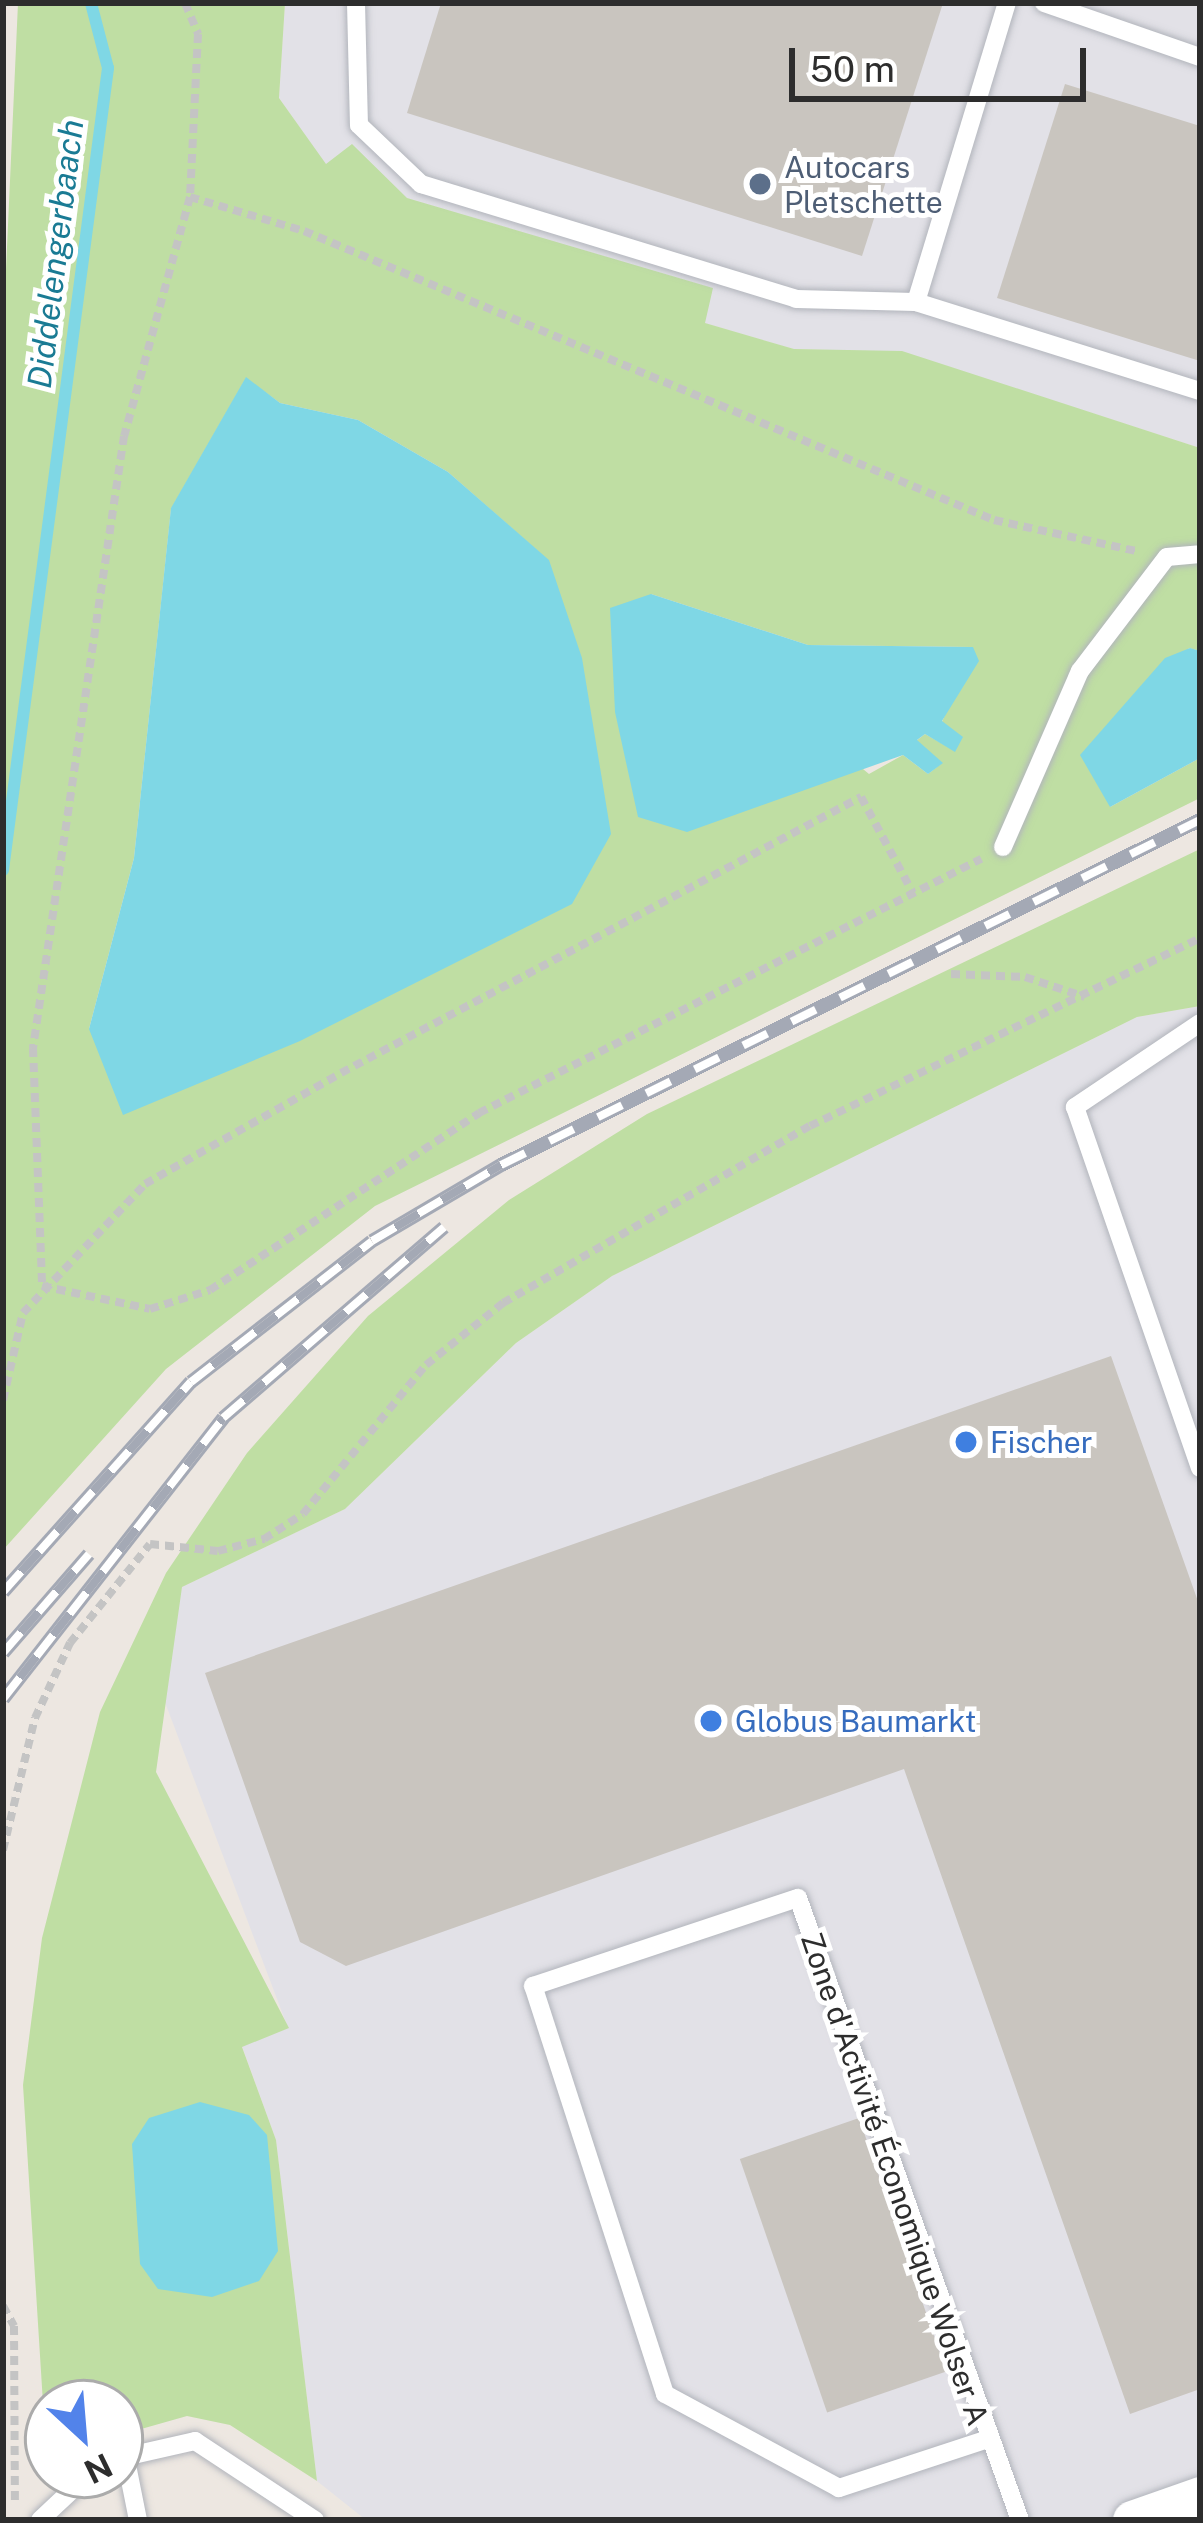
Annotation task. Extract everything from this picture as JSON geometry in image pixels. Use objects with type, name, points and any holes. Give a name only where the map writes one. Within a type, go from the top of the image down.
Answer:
[{"type":"street","points":[[1132,2520],[1200,2496]]},
{"type":"lane","points":[[356,3],[359,125],[421,184],[796,299],[916,302],[1200,391]]},
{"type":"lane","points":[[916,302],[1007,3]]},
{"type":"lane","points":[[1043,3],[1200,57]]},
{"type":"lane","points":[[1003,847],[1080,671],[1167,557],[1200,554]]},
{"type":"lane","points":[[1200,1023],[1075,1107],[1200,1468]]},
{"type":"lane","name":"Zone d'Activité Économique Wolser A","points":[[985,2440],[839,2488],[665,2394],[533,1986],[798,1898],[985,2440],[1020,2520]]},
{"type":"lane","points":[[144,2452],[195,2440],[315,2520]]},
{"type":"lane","points":[[277,2520],[280,2496]]},
{"type":"lane","points":[[40,2520],[62,2499]]},
{"type":"path","points":[[42,1286],[33,1048],[75,709],[124,436],[190,197],[198,34],[185,3]]},
{"type":"path","points":[[190,197],[304,231],[994,520],[1167,557]]},
{"type":"path","points":[[3,1400],[23,1313],[42,1286],[145,1184],[861,797],[913,893]]},
{"type":"path","points":[[42,1286],[150,1309],[210,1290],[479,1113],[1003,847]]},
{"type":"path","points":[[3,1850],[35,1718],[128,1560],[150,1544],[218,1551],[264,1539],[303,1514],[426,1365],[503,1303],[810,1126],[1086,998],[1200,938]]},
{"type":"path","points":[[951,974],[1025,977],[1086,998]]},
{"type":"path","points":[[3,2306],[14,2326],[22,2520]]},
{"type":"shaded area","points":[[285,3],[1200,3],[1200,448],[902,352],[793,349],[704,323],[712,288],[406,198],[352,145],[326,165],[279,98]]},
{"type":"shaded area","points":[[1200,1006],[1200,2520],[366,2520],[317,2481],[276,2140],[242,2046],[288,2028],[160,1689],[182,1587],[345,1509],[516,1343],[612,1276],[1137,1017]]},
{"type":"green space","points":[[18,3],[285,3],[279,98],[326,164],[352,144],[407,198],[713,288],[705,323],[794,349],[902,351],[1200,448],[1200,651],[1189,648],[1110,807],[1200,758],[1200,798],[375,1206],[166,1369],[3,1550],[3,336]],"holes":[[[246,378],[280,403],[358,420],[448,472],[548,560],[89,1029],[134,858],[171,509]],[[651,594],[808,645],[973,647],[942,722],[955,751],[925,734],[916,741],[942,763],[928,774],[903,755],[869,774]]]},
{"type":"green space","points":[[1200,849],[1200,1006],[1137,1017],[612,1276],[516,1343],[345,1509],[182,1587],[156,1772],[289,2028],[242,2047],[276,2140],[317,2481],[230,2425],[187,2416],[144,2428],[144,2379],[41,2379],[23,2085],[42,1938],[100,1712],[166,1573],[247,1453],[368,1316],[509,1200],[647,1114]]},
{"type":"water","points":[[246,377],[280,403],[358,420],[448,472],[549,560],[582,658],[611,834],[572,904],[300,1041],[123,1115],[89,1029],[134,858],[171,508]]},
{"type":"water","points":[[651,594],[808,645],[973,647],[979,661],[942,721],[963,737],[955,752],[925,734],[917,740],[943,763],[928,774],[903,755],[687,832],[638,817],[615,712],[610,608]]},
{"type":"water","points":[[1190,648],[1200,651],[1200,758],[1110,807],[1080,755],[1165,658]]},
{"type":"water","points":[[200,2102],[249,2115],[267,2135],[278,2251],[259,2281],[212,2297],[158,2289],[140,2264],[132,2144],[149,2118]]},
{"type":"building","name":"Autocars Pletschette","points":[[441,3],[943,3],[862,256],[407,113]]},
{"type":"building","points":[[1065,84],[1200,126],[1200,361],[997,298]]},
{"type":"building","name":"Globus Baumarkt","points":[[1111,1356],[1200,1607],[1200,2389],[1130,2414],[904,1769],[346,1966],[300,1942],[205,1673]]},
{"type":"building","points":[[859,2118],[946,2371],[827,2412],[740,2159]]},
{"type":"waterway","name":"Diddelengerbaach","points":[[3,870],[108,68],[91,3]]},
{"type":"railway","points":[[3,1592],[191,1382],[372,1241],[501,1165],[1200,820]]},
{"type":"railway","points":[[3,1699],[223,1418],[444,1227]]},
{"type":"railway","points":[[3,1653],[89,1554]]},
{"type":"place","name":"Autocars Pletschette","points":[[760,184]]},
{"type":"place","name":"Fischer","points":[[966,1442]]},
{"type":"place","name":"Globus Baumarkt","points":[[711,1721]]}]
